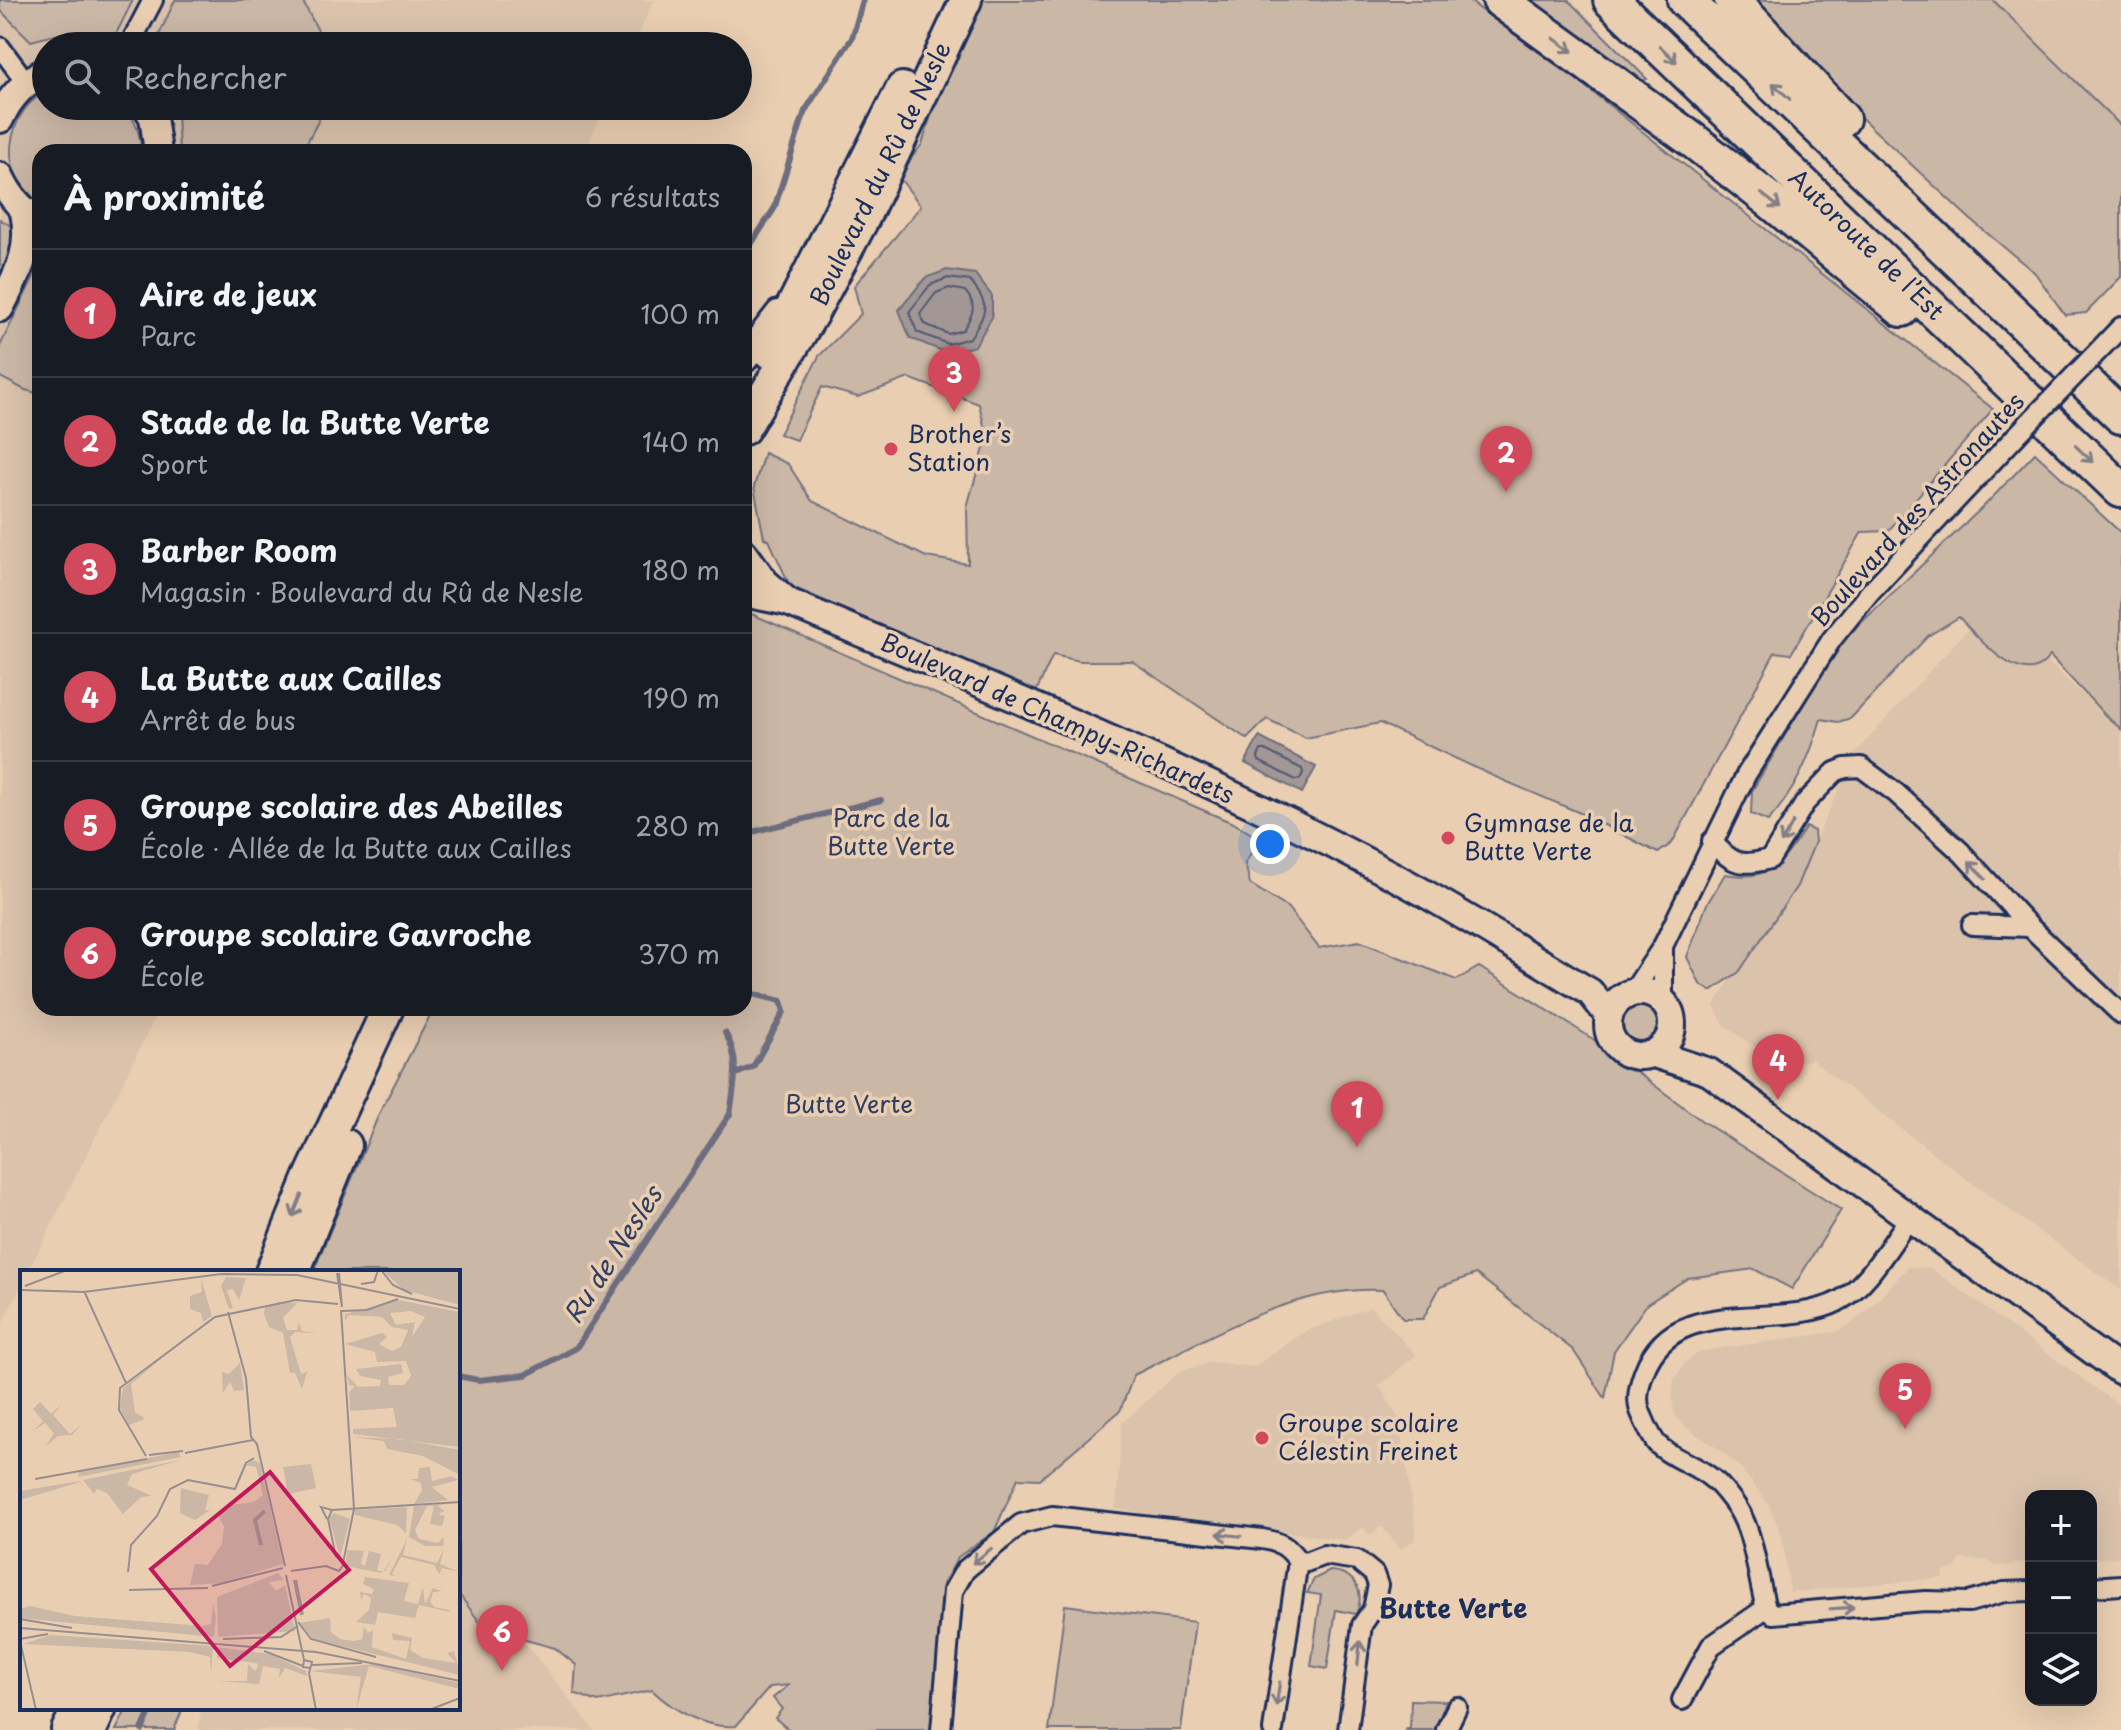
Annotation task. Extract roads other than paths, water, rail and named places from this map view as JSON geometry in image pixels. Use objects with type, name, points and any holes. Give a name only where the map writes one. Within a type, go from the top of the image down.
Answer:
[{"type":"highway","points":[[1500,0],[1772,202],[1878,287],[1952,356],[1987,362]]},
{"type":"highway","name":"Autoroute de l’Est","points":[[1611,0],[2121,490]]},
{"type":"highway","points":[[1685,0],[2121,416]]},
{"type":"highway","points":[[1732,0],[1831,108],[2121,389]]},
{"type":"main road","points":[[752,378],[766,358],[946,0]]},
{"type":"main road","name":"Boulevard du Rû de Nesle","points":[[752,416],[813,313],[864,218],[966,0]]},
{"type":"main road","points":[[272,1270],[321,1150],[384,1016]]},
{"type":"main road","points":[[295,1270],[374,1082],[406,1016]]},
{"type":"main road","points":[[67,1730],[77,1710]]},
{"type":"main road","points":[[91,1730],[100,1710]]},
{"type":"street","points":[[136,32],[153,0]]},
{"type":"street","points":[[0,47],[32,73]]},
{"type":"street","points":[[0,119],[8,101],[32,80]]},
{"type":"street","points":[[153,120],[157,144]]},
{"type":"street","points":[[0,308],[31,255],[28,236],[14,198]]},
{"type":"street","points":[[752,349],[805,280]]},
{"type":"street","name":"Boulevard des Astronautes","points":[[1620,1003],[1663,946],[1746,775],[1832,639],[1870,592],[2121,327]]},
{"type":"street","name":"Boulevard de Champy-Richardets","points":[[752,564],[765,582],[788,602]]},
{"type":"street","name":"Boulevard de Champy-Richardets","points":[[752,595],[788,602],[1204,783],[1294,826],[1398,878],[1590,992],[1620,1003],[1610,1036],[1624,1052],[1633,1056],[1654,1054],[1709,1072]]},
{"type":"street","points":[[1712,841],[1726,858],[1748,865],[1770,859],[1805,803],[1835,772],[1861,767],[1896,793],[1961,852],[2030,927],[2121,1014]]},
{"type":"street","points":[[1972,925],[2030,927]]},
{"type":"street","points":[[1620,1003],[1644,992],[1663,1002],[1663,946]]},
{"type":"street","name":"Boulevard de Champy-Richardets","points":[[1663,1002],[1672,1019],[1672,1029],[1709,1072],[2121,1371]]},
{"type":"street","points":[[1654,1054],[1666,1044],[1672,1029]]},
{"type":"street","points":[[1910,1218],[1865,1278],[1840,1300],[1810,1310],[1701,1322],[1683,1327],[1651,1354],[1640,1383],[1639,1410],[1656,1443],[1710,1477],[1733,1501],[1748,1532],[1766,1608],[1773,1614],[1925,1601],[1956,1603],[1981,1600],[2004,1592],[2025,1591]]},
{"type":"street","points":[[941,1730],[953,1591],[965,1570],[1021,1524],[1052,1516],[1262,1539],[1280,1543],[1290,1550],[1298,1561],[1273,1730]]},
{"type":"street","points":[[1298,1561],[1306,1562],[1324,1555],[1357,1560],[1374,1574],[1378,1585],[1373,1609],[1362,1625],[1348,1730]]},
{"type":"street","points":[[2097,1587],[2121,1585]]},
{"type":"street","points":[[1682,1700],[1711,1646],[1766,1608]]},
{"type":"street","points":[[1446,1730],[1457,1707]]},
{"type":"water","points":[[947,270],[975,274],[992,296],[992,317],[975,346],[947,353],[910,338],[899,310],[925,278]]},
{"type":"water","points":[[1259,737],[1316,767],[1302,793],[1245,763]]},
{"type":"waterway","points":[[752,243],[774,209],[805,111],[852,38],[863,0]]},
{"type":"waterway","name":"Ru de Nesles","points":[[752,832],[881,800]]},
{"type":"waterway","name":"Ru de Nesles","points":[[736,1074],[753,1067],[784,1012],[781,1001],[752,994]]},
{"type":"waterway","name":"Ru de Nesles","points":[[460,1376],[478,1380],[525,1375],[576,1348],[730,1114],[735,1062],[725,1033]]},
{"type":"waterway","name":"Ru de Nesles","points":[[142,1730],[151,1710]]},
{"type":"place","name":"Barber Room","points":[[954,412]]},
{"type":"place","name":"Brother’s Station","points":[[891,449]]},
{"type":"place","name":"Stade de la Butte Verte","points":[[1506,492]]},
{"type":"place","name":"Gymnase de la Butte Verte","points":[[1448,838]]},
{"type":"place","name":"La Butte aux Cailles","points":[[1778,1100]]},
{"type":"place","name":"Aire de jeux","points":[[1357,1147]]},
{"type":"place","name":"Groupe scolaire des Abeilles","points":[[1905,1429]]},
{"type":"place","name":"Groupe scolaire Célestin Freinet","points":[[1262,1438]]},
{"type":"place","name":"Groupe scolaire Gavroche","points":[[502,1671]]},
{"type":"district","name":"Butte Verte","points":[[1453,1609]]},
{"type":"park label","name":"Parc de la Butte Verte","points":[[891,833]]}]
